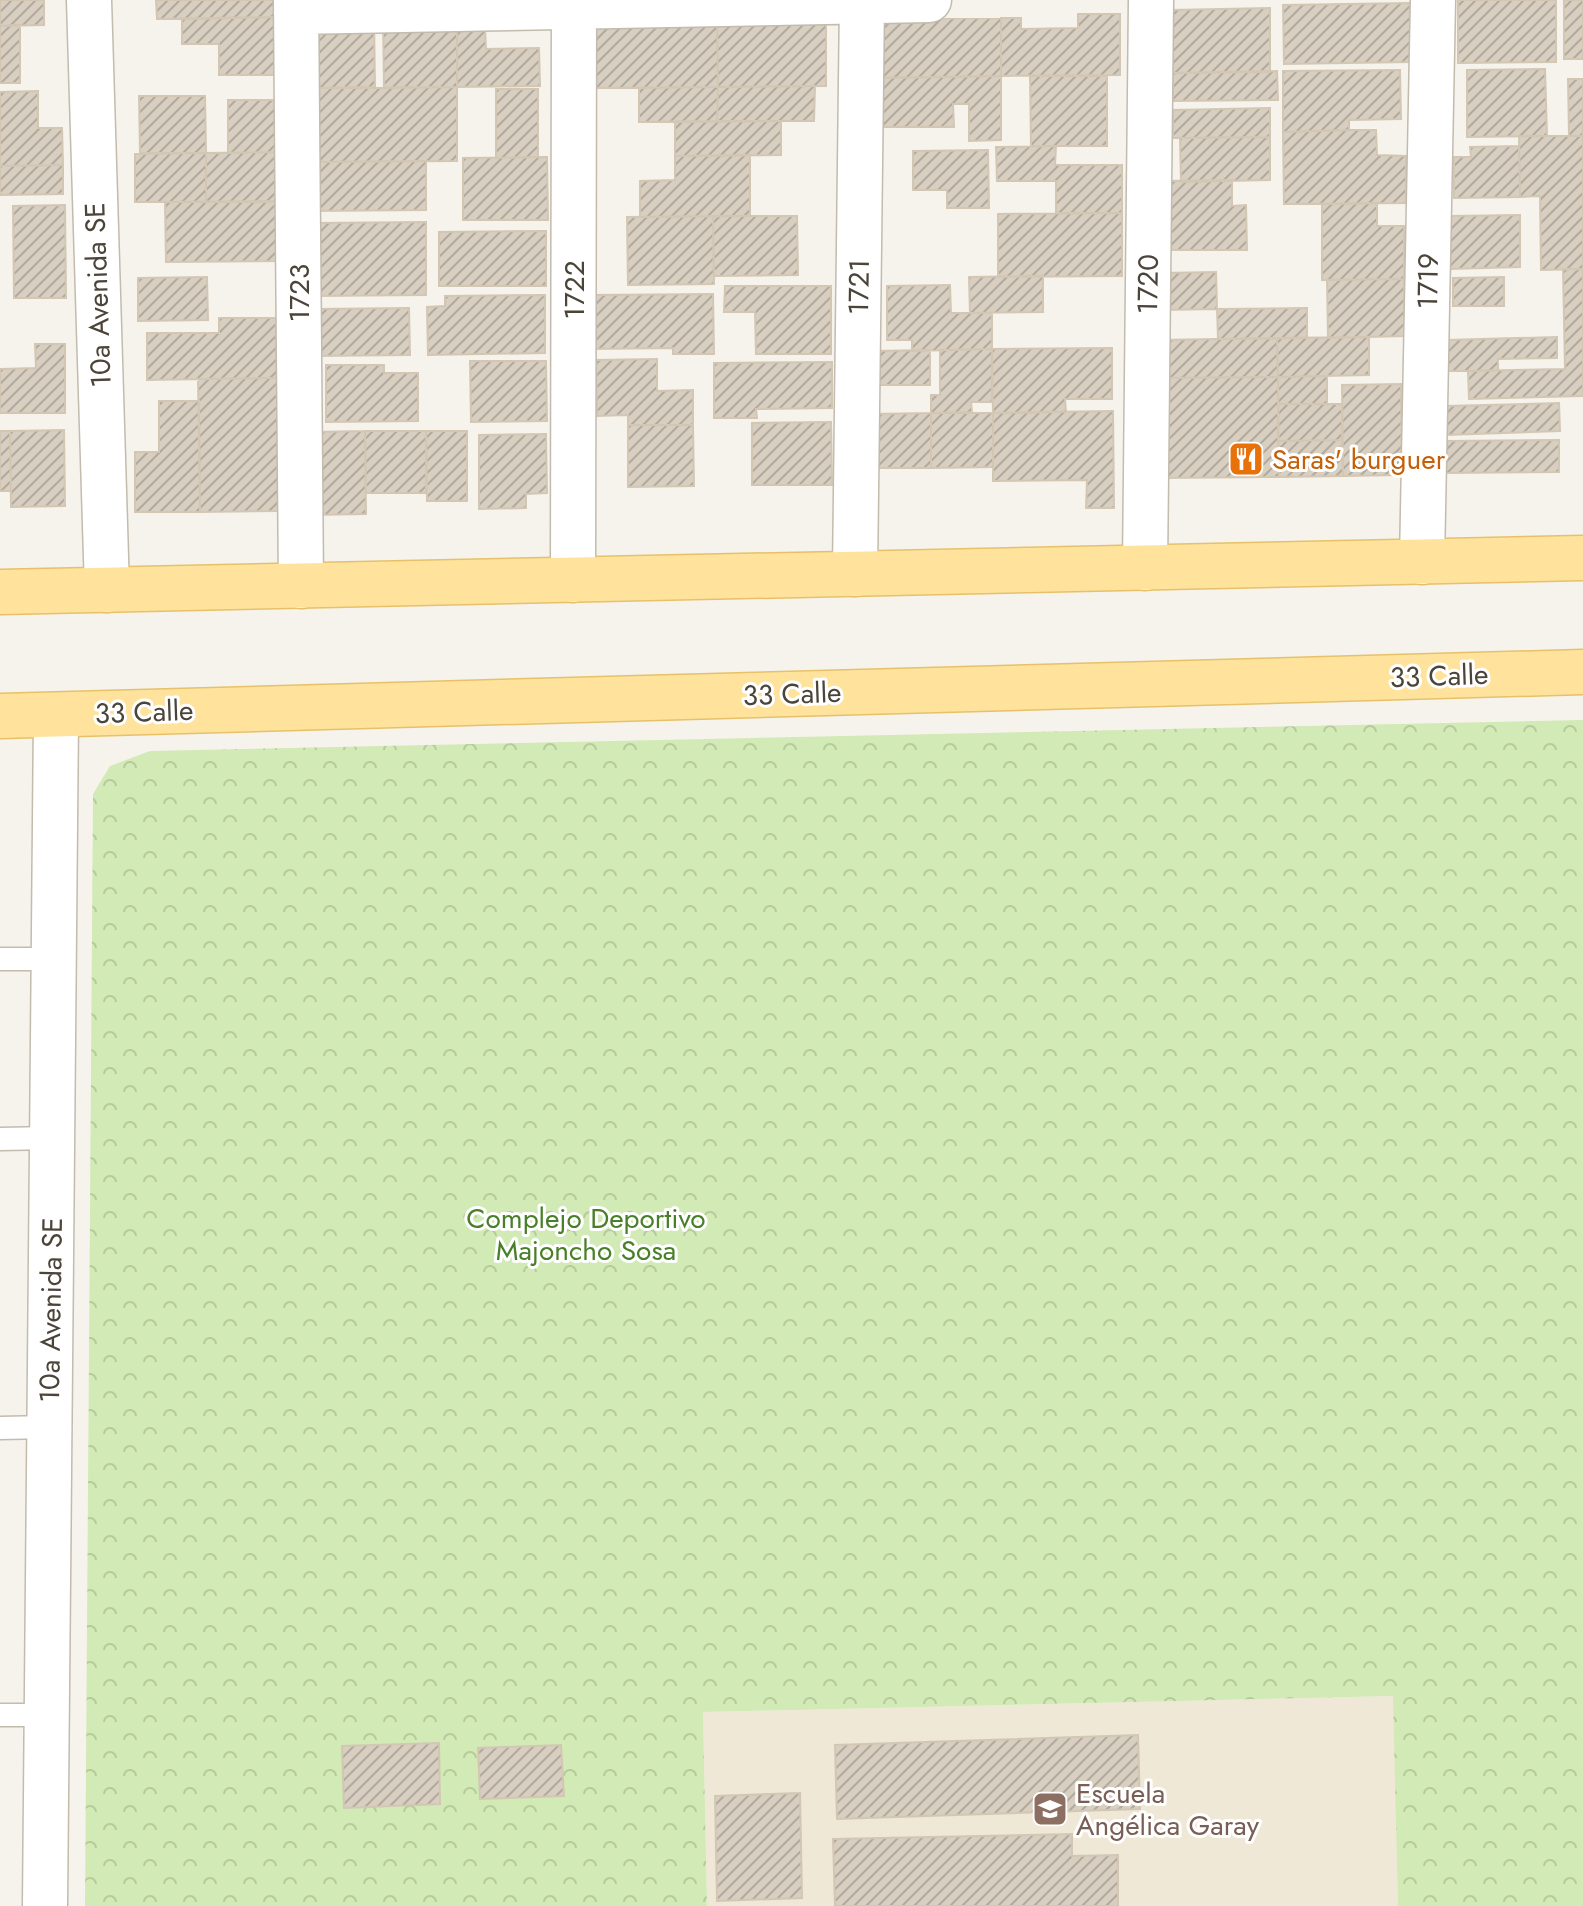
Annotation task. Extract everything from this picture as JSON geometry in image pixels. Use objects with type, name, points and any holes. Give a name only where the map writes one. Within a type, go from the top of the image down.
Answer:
[{"type":"main road","points":[[0,592],[1583,558]]},
{"type":"main road","name":"33 Calle","points":[[0,716],[1583,672]]},
{"type":"street","name":"10a Avenida SE","points":[[89,0],[107,590]]},
{"type":"street","points":[[296,6],[929,0]]},
{"type":"street","name":"1720","points":[[1145,568],[1151,0]]},
{"type":"street","name":"1719","points":[[1422,562],[1433,0]]},
{"type":"street","name":"1721","points":[[855,574],[862,1]]},
{"type":"street","name":"1722","points":[[573,580],[574,4]]},
{"type":"street","name":"1723","points":[[296,6],[301,586]]},
{"type":"street","name":"10a Avenida SE","points":[[45,1906],[56,715]]},
{"type":"lane","points":[[0,959],[53,959]]},
{"type":"lane","points":[[0,1139],[52,1138]]},
{"type":"lane","points":[[0,1428],[49,1427]]},
{"type":"lane","points":[[0,1715],[47,1715]]},
{"type":"shaded area","name":"Escuela Angélica Garay","points":[[1394,1696],[1398,1906],[707,1906],[703,1712]]},
{"type":"green space","name":"Complejo Deportivo Majoncho Sosa","points":[[1583,720],[1583,1906],[1398,1906],[1393,1696],[703,1712],[707,1906],[85,1906],[93,794],[110,766],[150,751]]},
{"type":"building","points":[[0,0],[44,0],[44,25],[0,26]]},
{"type":"building","points":[[156,0],[276,0],[277,17],[157,19]]},
{"type":"building","points":[[1458,0],[1556,0],[1556,62],[1458,63]]},
{"type":"building","points":[[1564,0],[1583,0],[1583,59],[1564,59]]},
{"type":"building","points":[[1410,3],[1410,62],[1284,64],[1283,5]]},
{"type":"building","points":[[1270,8],[1270,72],[1173,73],[1172,10]]},
{"type":"building","points":[[1078,14],[1120,14],[1120,75],[1001,76],[1001,18],[1021,18],[1021,29],[1078,28]]},
{"type":"building","points":[[277,17],[277,75],[219,75],[219,44],[182,44],[182,19]]},
{"type":"building","points":[[383,18],[457,18],[457,87],[384,88]]},
{"type":"building","points":[[1001,18],[1001,76],[878,78],[878,19]]},
{"type":"building","points":[[312,19],[374,19],[375,87],[312,88]]},
{"type":"building","points":[[826,24],[826,86],[718,87],[717,25]]},
{"type":"building","points":[[20,25],[20,83],[0,83],[0,26]]},
{"type":"building","points":[[717,25],[718,87],[593,88],[593,26]]},
{"type":"building","points":[[457,28],[485,28],[486,49],[539,48],[540,86],[457,87]]},
{"type":"building","points":[[1545,69],[1547,136],[1467,137],[1467,70]]},
{"type":"building","points":[[1400,70],[1401,119],[1349,120],[1349,130],[1283,132],[1283,71]]},
{"type":"building","points":[[1277,71],[1278,100],[1173,101],[1173,73]]},
{"type":"building","points":[[1001,76],[1001,140],[969,141],[969,104],[953,104],[954,127],[879,127],[878,78]]},
{"type":"building","points":[[1030,76],[1107,76],[1107,146],[1031,146]]},
{"type":"building","points":[[1568,79],[1583,79],[1583,136],[1569,136]]},
{"type":"building","points":[[815,86],[814,121],[717,121],[718,87]]},
{"type":"building","points":[[457,87],[457,161],[313,162],[312,88]]},
{"type":"building","points":[[718,87],[717,121],[639,122],[639,88]]},
{"type":"building","points":[[496,89],[538,89],[538,157],[496,158]]},
{"type":"building","points":[[38,91],[38,128],[62,128],[63,165],[0,166],[0,92]]},
{"type":"building","points":[[139,96],[205,96],[206,153],[140,153]]},
{"type":"building","points":[[228,100],[275,100],[275,152],[228,153]]},
{"type":"building","points":[[1270,108],[1270,137],[1173,138],[1173,110]]},
{"type":"building","points":[[781,121],[781,155],[675,156],[675,122]]},
{"type":"building","points":[[1376,130],[1377,155],[1406,156],[1406,203],[1284,204],[1283,132]]},
{"type":"building","points":[[1519,136],[1583,136],[1583,269],[1541,270],[1540,196],[1520,197]]},
{"type":"building","points":[[1270,137],[1270,180],[1181,182],[1180,138]]},
{"type":"building","points":[[1056,146],[1055,165],[1122,165],[1122,213],[1056,213],[1056,181],[997,181],[996,147]]},
{"type":"building","points":[[1519,146],[1520,197],[1454,198],[1454,157],[1471,157],[1470,147]]},
{"type":"building","points":[[988,150],[989,208],[947,208],[947,190],[913,190],[913,151]]},
{"type":"building","points":[[275,152],[276,202],[206,202],[206,153]]},
{"type":"building","points":[[206,153],[206,202],[135,202],[135,154]]},
{"type":"building","points":[[750,155],[750,216],[640,217],[640,181],[675,180],[675,156]]},
{"type":"building","points":[[547,157],[548,220],[463,220],[463,158]]},
{"type":"building","points":[[426,161],[426,210],[313,211],[313,162]]},
{"type":"building","points":[[63,165],[63,194],[0,195],[0,166]]},
{"type":"building","points":[[1232,180],[1232,206],[1246,205],[1247,250],[1161,250],[1161,181]]},
{"type":"building","points":[[280,201],[281,261],[166,262],[165,202]]},
{"type":"building","points":[[1377,203],[1377,226],[1404,226],[1404,279],[1322,280],[1322,204]]},
{"type":"building","points":[[65,205],[66,298],[14,298],[13,206]]},
{"type":"building","points":[[1122,213],[1122,276],[998,277],[998,214]]},
{"type":"building","points":[[1520,215],[1520,267],[1450,269],[1450,216]]},
{"type":"building","points":[[713,216],[797,216],[798,275],[714,276]]},
{"type":"building","points":[[713,216],[714,284],[628,285],[627,217]]},
{"type":"building","points":[[426,222],[426,295],[315,296],[314,223]]},
{"type":"building","points":[[546,231],[546,286],[439,286],[439,232]]},
{"type":"building","points":[[1563,269],[1583,269],[1583,396],[1469,399],[1468,371],[1565,369]]},
{"type":"building","points":[[1216,272],[1217,309],[1162,310],[1161,273]]},
{"type":"building","points":[[1043,276],[1043,312],[970,313],[969,277]]},
{"type":"building","points":[[207,277],[208,320],[138,321],[138,278]]},
{"type":"building","points":[[1504,277],[1504,306],[1453,306],[1453,278]]},
{"type":"building","points":[[1404,279],[1405,336],[1328,338],[1327,280]]},
{"type":"building","points":[[950,285],[951,313],[992,313],[992,349],[912,351],[912,340],[887,340],[887,286]]},
{"type":"building","points":[[725,286],[831,286],[831,354],[756,354],[755,312],[724,312]]},
{"type":"building","points":[[713,294],[714,354],[673,354],[673,348],[592,349],[591,295]]},
{"type":"building","points":[[545,295],[545,353],[428,355],[427,307],[445,306],[445,296]]},
{"type":"building","points":[[409,308],[410,355],[316,356],[315,309]]},
{"type":"building","points":[[1307,308],[1307,338],[1218,339],[1217,309]]},
{"type":"building","points":[[219,318],[276,318],[277,378],[147,380],[147,333],[219,333]]},
{"type":"building","points":[[1369,337],[1369,375],[1278,377],[1277,338]]},
{"type":"building","points":[[1557,337],[1557,358],[1498,359],[1498,371],[1447,371],[1447,340]]},
{"type":"building","points":[[1277,338],[1278,377],[1160,378],[1160,340]]},
{"type":"building","points":[[35,344],[65,344],[65,413],[0,413],[0,369],[36,368]]},
{"type":"building","points":[[1112,348],[1112,399],[1065,399],[1066,412],[993,413],[992,349]]},
{"type":"building","points":[[992,349],[992,402],[971,402],[972,412],[931,413],[931,395],[940,395],[940,350]]},
{"type":"building","points":[[930,350],[930,385],[874,385],[874,351]]},
{"type":"building","points":[[657,359],[657,391],[693,390],[693,425],[628,425],[628,415],[597,416],[596,360]]},
{"type":"building","points":[[470,361],[546,361],[547,421],[471,422]]},
{"type":"building","points":[[832,362],[832,408],[756,409],[757,418],[714,418],[714,363]]},
{"type":"building","points":[[326,365],[384,365],[384,373],[418,373],[418,421],[326,422]]},
{"type":"building","points":[[1327,376],[1327,404],[1278,404],[1278,377]]},
{"type":"building","points":[[1278,377],[1279,477],[1162,478],[1160,378]]},
{"type":"building","points":[[277,378],[278,511],[200,512],[198,379]]},
{"type":"building","points":[[1401,384],[1402,475],[1343,476],[1342,385]]},
{"type":"building","points":[[159,401],[199,401],[200,512],[135,512],[135,452],[159,452]]},
{"type":"building","points":[[1559,403],[1560,431],[1447,435],[1446,406]]},
{"type":"building","points":[[1278,404],[1342,404],[1342,440],[1278,441]]},
{"type":"building","points":[[1113,411],[1114,508],[1086,508],[1087,480],[993,481],[993,413]]},
{"type":"building","points":[[931,413],[931,468],[874,468],[874,414]]},
{"type":"building","points":[[931,413],[993,413],[993,467],[931,468]]},
{"type":"building","points":[[831,422],[832,485],[752,485],[752,423]]},
{"type":"building","points":[[628,425],[693,425],[694,486],[628,487]]},
{"type":"building","points":[[64,430],[65,506],[11,507],[10,431]]},
{"type":"building","points":[[0,431],[10,431],[11,491],[0,491]]},
{"type":"building","points":[[365,431],[366,514],[313,515],[313,432]]},
{"type":"building","points":[[365,431],[426,431],[426,493],[366,493]]},
{"type":"building","points":[[426,431],[467,431],[467,501],[427,501]]},
{"type":"building","points":[[546,434],[547,493],[526,494],[526,508],[479,509],[479,435]]},
{"type":"building","points":[[1342,440],[1343,476],[1279,477],[1278,441]]},
{"type":"building","points":[[1559,440],[1559,472],[1445,473],[1445,441]]},
{"type":"building","points":[[1138,1735],[1140,1809],[837,1819],[835,1745]]},
{"type":"building","points":[[439,1743],[440,1804],[344,1808],[342,1746]]},
{"type":"building","points":[[561,1745],[564,1796],[480,1799],[478,1748]]},
{"type":"building","points":[[800,1793],[802,1898],[717,1901],[715,1796]]},
{"type":"building","points":[[1072,1834],[1072,1856],[1118,1855],[1118,1906],[835,1906],[833,1839]]},
{"type":"place","name":"Saras' burguer","points":[[1246,459]]},
{"type":"place","name":"Escuela Angélica Garay","points":[[1050,1809]]}]
